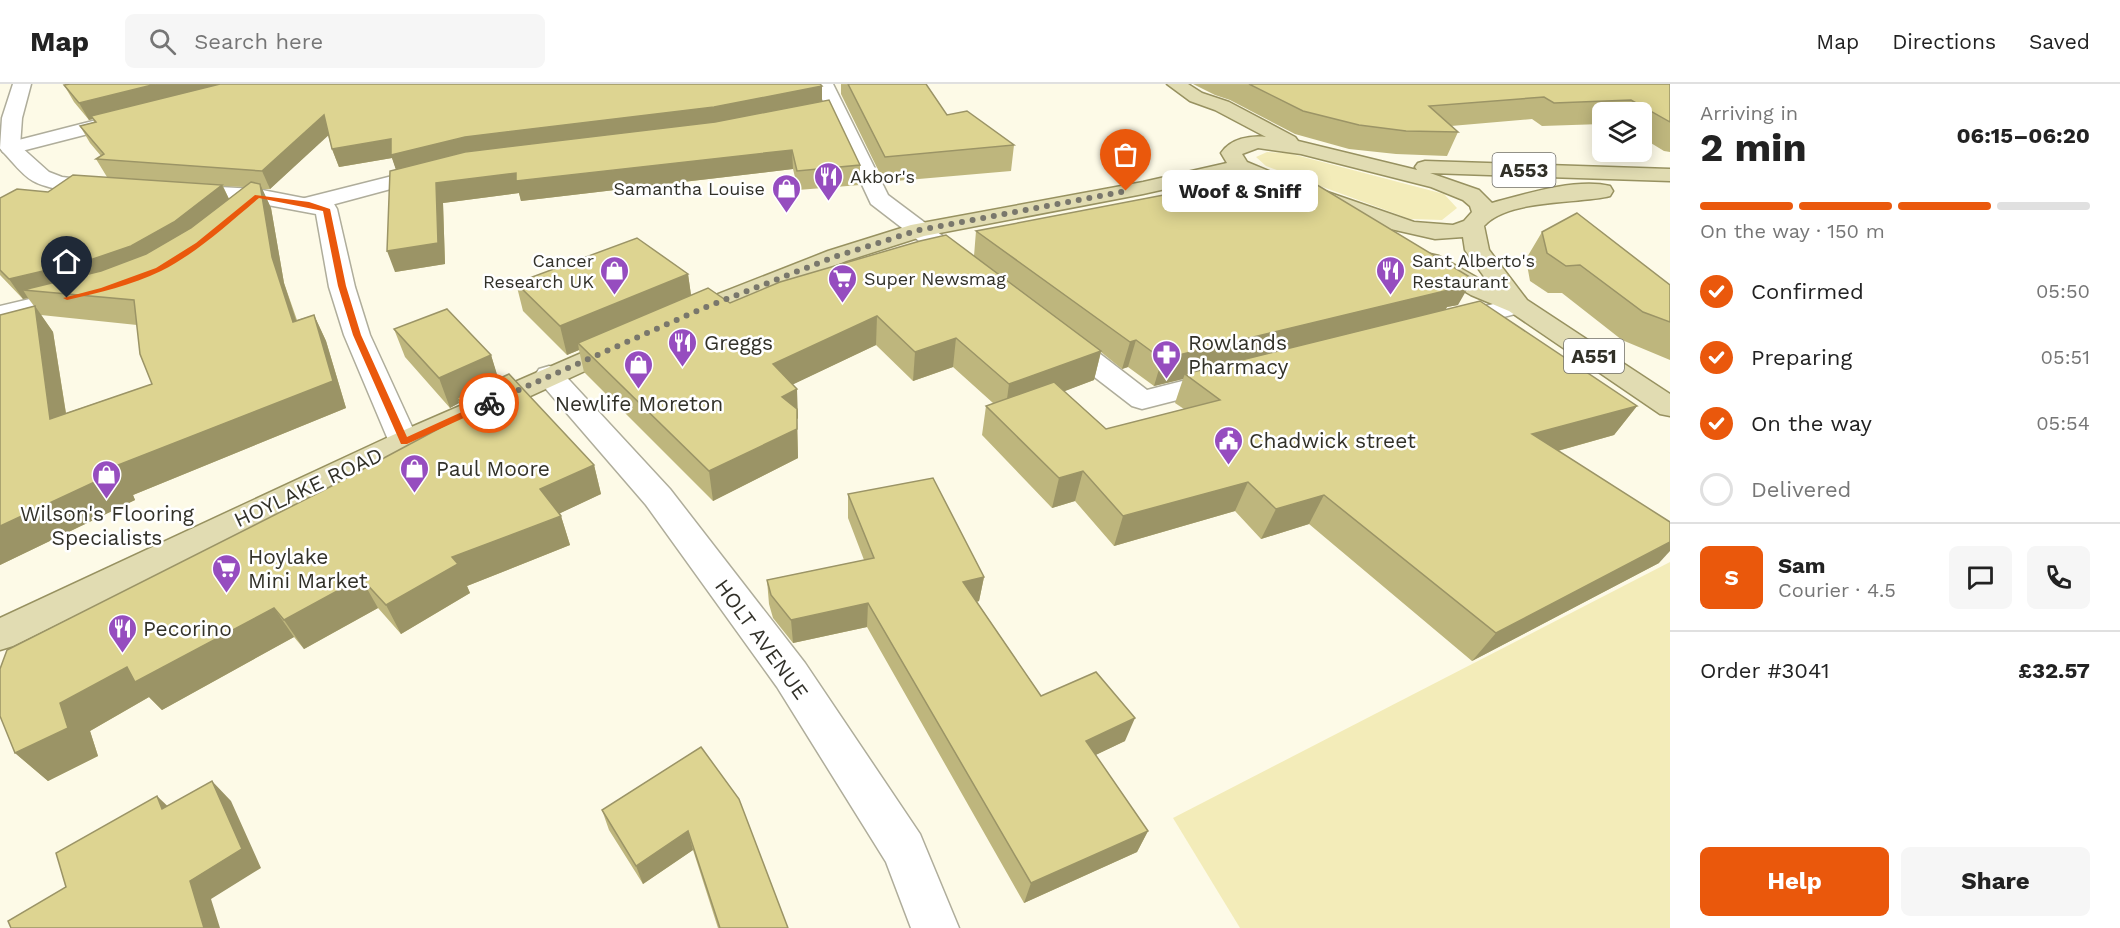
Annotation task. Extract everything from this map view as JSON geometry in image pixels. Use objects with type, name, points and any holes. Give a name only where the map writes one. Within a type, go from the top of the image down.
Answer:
[{"type":"main road","points":[[1176,84],[1196,97],[1222,106],[1301,147],[1458,188],[1481,204],[1478,220],[1444,232],[1399,226],[1371,216],[1229,142],[1199,105],[1196,97]]},
{"type":"main road","name":"HOYLAKE ROAD","points":[[0,635],[549,375],[837,256],[919,230],[1143,188],[1229,142],[1258,142],[1301,147]]},
{"type":"main road","name":"A553","points":[[1378,166],[1670,175]]},
{"type":"main road","name":"A553","points":[[1478,220],[1537,196],[1577,191],[1670,192]]},
{"type":"main road","name":"A551","points":[[1371,216],[1435,264],[1480,290],[1518,306],[1670,406]]},
{"type":"main road","name":"A551","points":[[1478,220],[1476,250],[1518,306]]},
{"type":"street","points":[[10,148],[12,118],[22,84]]},
{"type":"street","points":[[824,84],[825,111],[879,199],[984,279]]},
{"type":"street","points":[[10,148],[136,116]]},
{"type":"street","points":[[10,148],[41,177],[80,186],[124,189]]},
{"type":"street","points":[[309,204],[449,168]]},
{"type":"street","points":[[158,191],[257,196],[326,209],[342,286],[357,335],[404,442]]},
{"type":"street","points":[[232,217],[257,196]]},
{"type":"street","points":[[0,314],[93,292]]},
{"type":"street","points":[[1426,329],[1518,306]]},
{"type":"street","points":[[1040,322],[1142,400],[1244,374]]},
{"type":"street","name":"HOLT AVENUE","points":[[549,375],[657,497],[791,675],[904,850],[936,928]]},
{"type":"shaded area","points":[[1267,152],[1288,153],[1444,194],[1457,208],[1442,220],[1410,219],[1266,166],[1256,157]]},
{"type":"shaded area","points":[[1670,562],[1670,928],[1240,928],[1173,818]]},
{"type":"building","points":[[156,84],[79,103],[64,85]]},
{"type":"building","points":[[220,84],[820,84],[822,86],[714,107],[465,137],[391,155],[391,139],[332,149],[324,115],[262,171],[96,159],[104,154],[80,126],[96,122],[91,116]]},
{"type":"building","points":[[848,84],[926,84],[947,115],[967,111],[1014,145],[885,157]]},
{"type":"building","points":[[1249,84],[1670,84],[1670,122],[1652,112],[1652,102],[1631,100],[1554,103],[1544,97],[1429,106],[1458,132],[1406,131],[1359,125],[1303,111]]},
{"type":"building","points":[[829,100],[860,165],[797,171],[792,150],[516,181],[516,173],[436,183],[438,243],[387,251],[390,171],[465,152],[715,122]]},
{"type":"building","points":[[73,175],[222,185],[174,222],[131,246],[90,260],[9,279],[0,270],[0,198],[17,189],[48,192]]},
{"type":"building","points":[[1242,180],[1309,180],[1473,279],[1450,284],[1457,288],[1162,359],[1136,340],[1130,342],[976,231]]},
{"type":"building","points":[[251,182],[260,184],[272,257],[293,322],[314,315],[333,381],[113,467],[114,473],[0,526],[0,315],[35,306],[50,419],[152,384],[140,354],[134,300],[23,290],[101,271],[146,254],[191,228]]},
{"type":"building","points":[[1577,213],[1670,285],[1670,322],[1643,312],[1580,265],[1566,266],[1547,253],[1542,232]]},
{"type":"building","points":[[946,235],[1101,351],[1009,384],[956,338],[915,352],[877,316],[773,364],[797,389],[782,397],[797,409],[797,429],[709,471],[578,343],[708,288],[730,303],[780,282]]},
{"type":"building","points":[[637,238],[688,274],[560,326],[516,283]]},
{"type":"building","points":[[1480,301],[1637,406],[1532,434],[1670,522],[1670,542],[1496,633],[1324,495],[1276,509],[1248,482],[1123,516],[1083,471],[1059,478],[986,406],[1054,382],[1106,429],[1220,400],[1185,374]]},
{"type":"building","points":[[447,309],[491,355],[439,378],[394,329]]},
{"type":"building","points":[[509,374],[594,465],[540,489],[561,516],[452,557],[458,564],[386,605],[361,578],[284,620],[274,608],[135,682],[127,667],[60,703],[68,728],[15,753],[0,716],[0,669],[7,650],[324,490],[470,412],[457,398]]},
{"type":"building","points":[[933,478],[984,577],[963,582],[1041,696],[1096,672],[1135,718],[1086,741],[1148,831],[1031,883],[868,603],[791,620],[771,595],[767,580],[874,558],[848,494]]},
{"type":"building","points":[[701,747],[739,799],[788,928],[720,928],[688,831],[636,866],[602,810]]},
{"type":"building","points":[[212,781],[242,849],[190,881],[204,928],[11,928],[8,921],[66,887],[56,853],[157,796],[162,809]]},
{"type":"way so far","points":[[489,403],[706,307],[837,256],[919,230],[1126,191]]},
{"type":"place","name":"Woof & Sniff","points":[[1126,191]]},
{"type":"place","name":"Akbor's","points":[[829,202]]},
{"type":"place","name":"Samantha Louise","points":[[786,214]]},
{"type":"place","name":"Cancer Research UK","points":[[615,296]]},
{"type":"place","name":"Sant Alberto's Restaurant","points":[[1391,296]]},
{"type":"place","name":"Super Newsmag","points":[[843,304]]},
{"type":"place","name":"Greggs","points":[[683,368]]},
{"type":"place","name":"Rowlands Pharmacy","points":[[1167,380]]},
{"type":"place","name":"Newlife Moreton","points":[[639,390]]},
{"type":"place","name":"Chadwick street","points":[[1228,466]]},
{"type":"place","name":"Paul Moore","points":[[415,494]]},
{"type":"place","name":"Wilson's Flooring Specialists","points":[[107,500]]},
{"type":"place","name":"Hoylake Mini Market","points":[[227,594]]},
{"type":"place","name":"Pecorino","points":[[122,654]]},
{"type":"route","points":[[67,298],[104,289],[158,269],[198,244],[257,196],[309,204],[326,209],[342,286],[357,335],[404,442],[489,403]]}]
